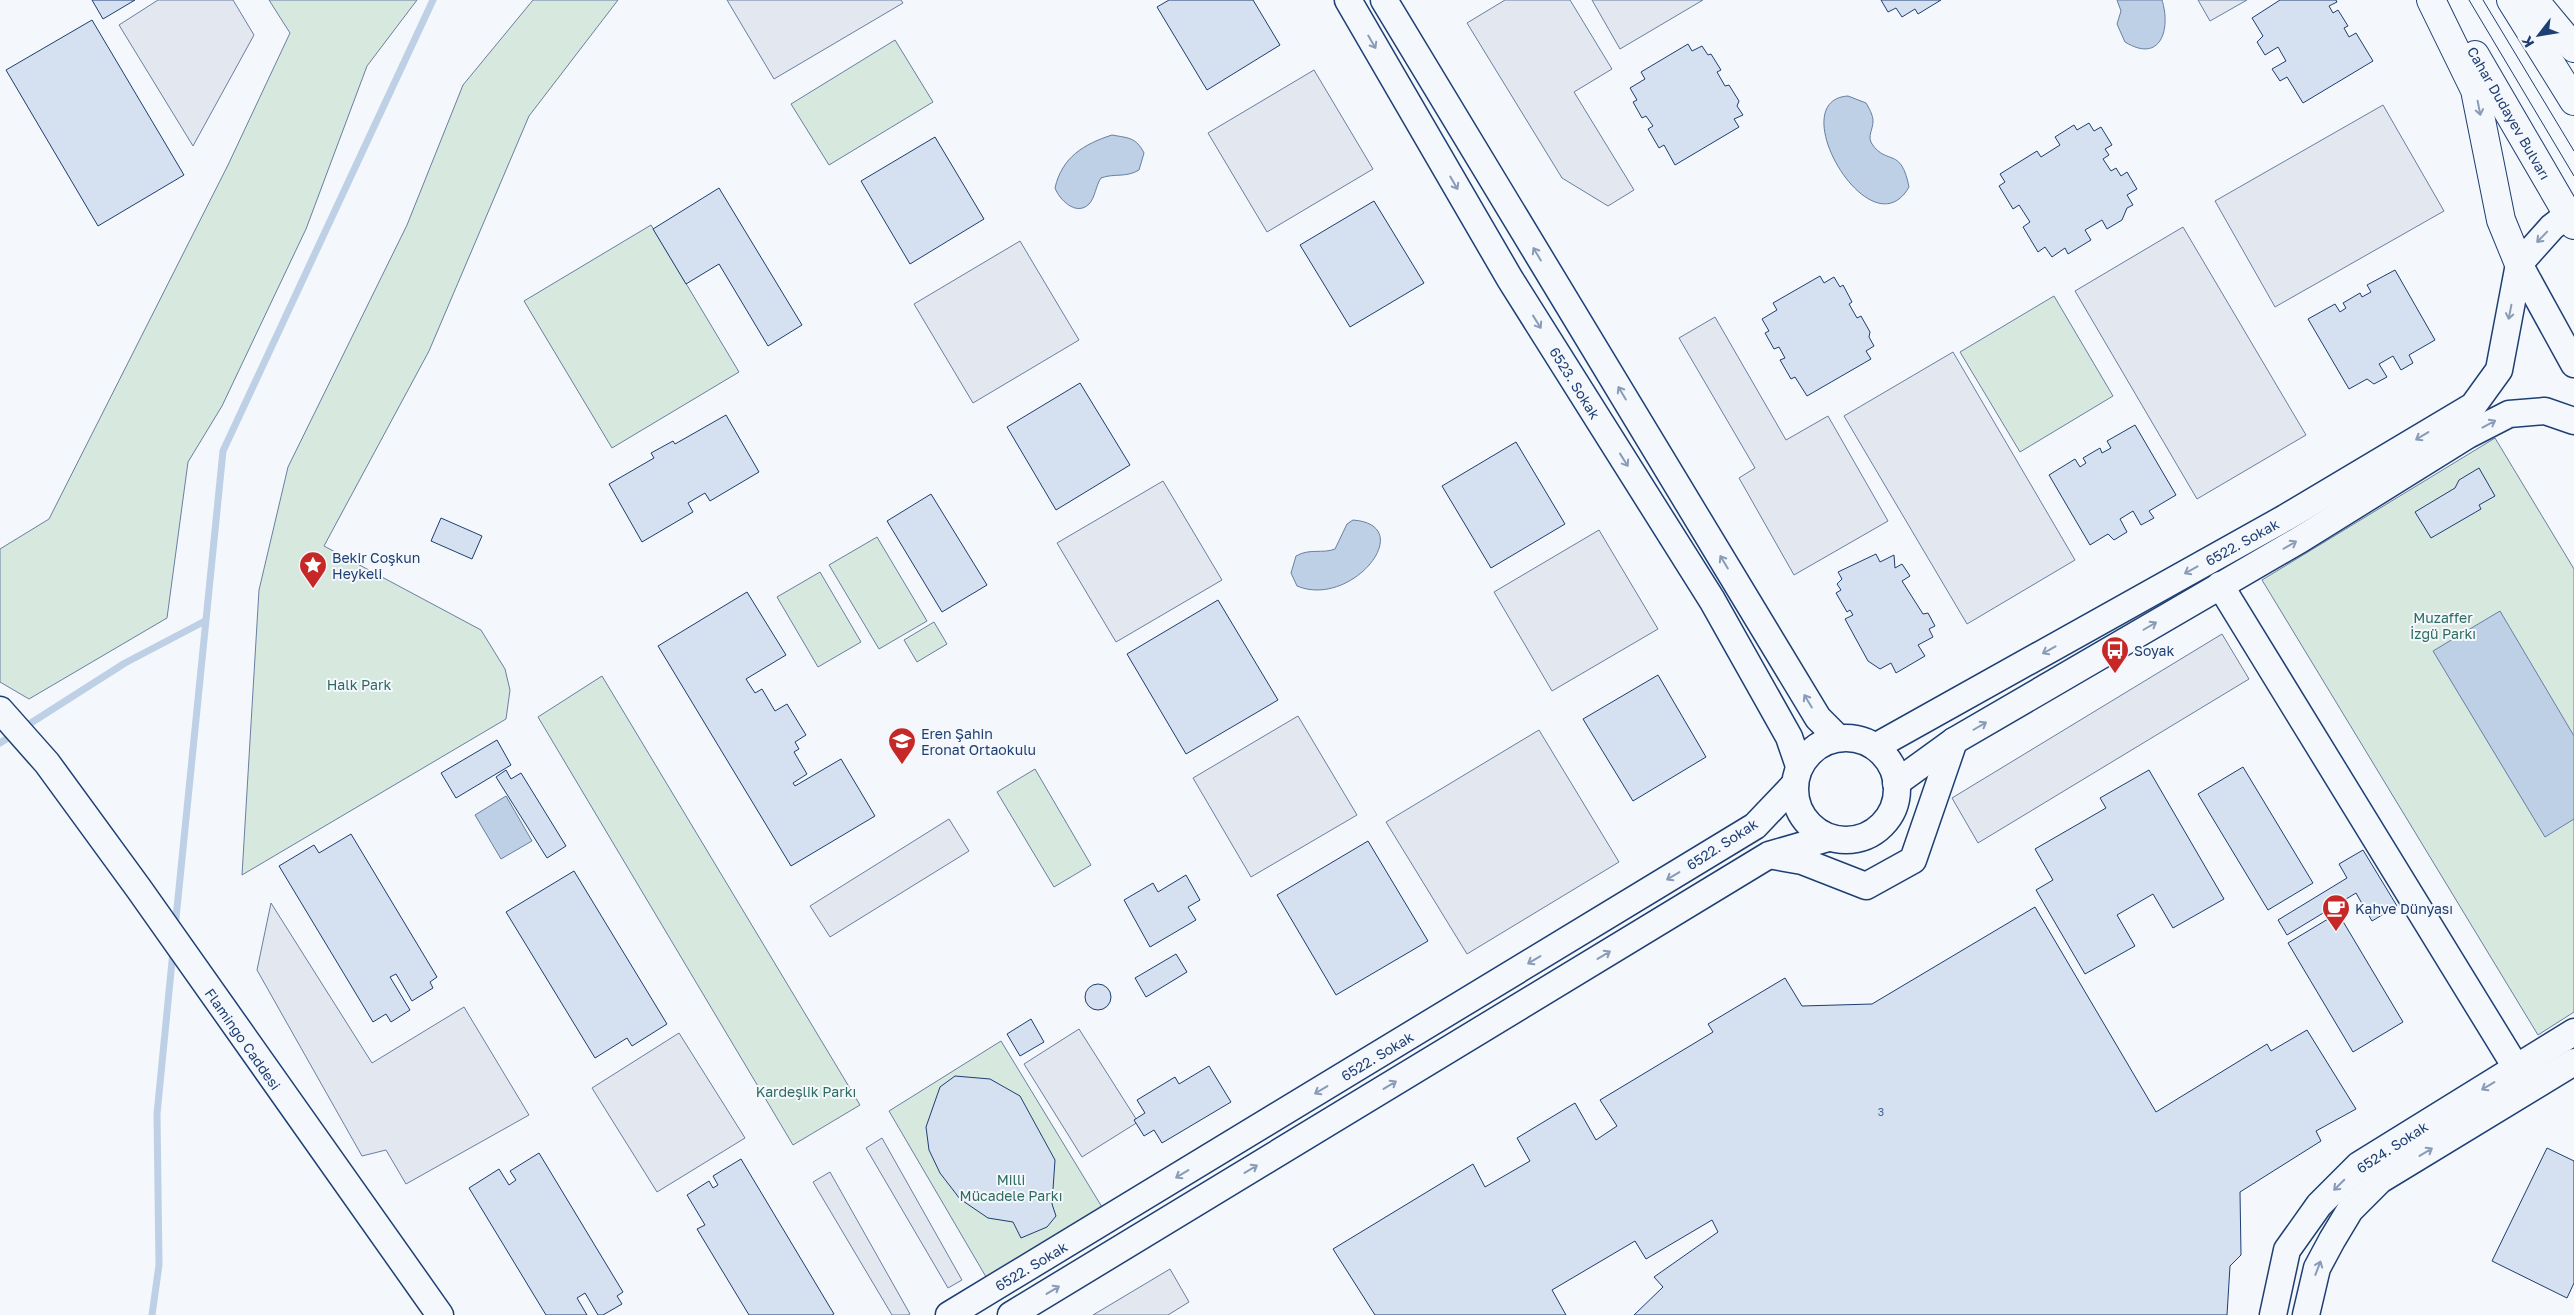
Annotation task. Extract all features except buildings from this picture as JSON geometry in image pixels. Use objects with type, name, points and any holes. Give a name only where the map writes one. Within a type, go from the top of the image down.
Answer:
[{"type":"main road","points":[[2431,0],[2475,90],[2501,220],[2519,264]]},
{"type":"main road","name":"Cahar Dudayev Bulvarı","points":[[2443,0],[2572,217]]},
{"type":"main road","points":[[2511,0],[2574,101]]},
{"type":"main road","points":[[2534,0],[2574,48]]},
{"type":"street","name":"6523. Sokak","points":[[1348,0],[1510,279],[1712,600],[1789,737],[1797,775]]},
{"type":"street","points":[[1384,0],[1818,718],[1838,738]]},
{"type":"street","points":[[2572,217],[2547,232],[2519,264],[2574,364]]},
{"type":"street","name":"6522. Sokak","points":[[1875,747],[2276,523],[2473,406],[2498,370],[2519,264]]},
{"type":"street","name":"6522. Sokak","points":[[1896,784],[1954,741],[2300,539],[2468,436],[2509,414],[2545,412],[2574,422]]},
{"type":"street","points":[[2220,585],[2517,1069]]},
{"type":"street","name":"Flamingo Caddesi","points":[[0,710],[46,763],[139,888],[190,964],[440,1315]]},
{"type":"street","points":[[1011,1315],[1769,855],[1828,838],[1858,839],[1871,834],[1883,824],[1891,812],[1896,798],[1896,784],[1893,770],[1886,757],[1875,747],[1851,738],[1838,738],[1823,743],[1809,753],[1797,775],[1799,810],[1806,821],[1828,838]]},
{"type":"street","points":[[1769,855],[1802,861],[1866,886],[1913,860],[1954,741]]},
{"type":"street","name":"6522. Sokak","points":[[950,1315],[1755,826],[1797,775]]},
{"type":"street","name":"6524. Sokak","points":[[2273,1315],[2287,1250],[2319,1205],[2360,1165],[2574,1032]]},
{"type":"street","name":"6524. Sokak","points":[[2306,1315],[2317,1268],[2332,1240],[2350,1210],[2380,1180],[2574,1062]]},
{"type":"green space","points":[[269,0],[417,0],[367,66],[306,229],[222,406],[188,462],[167,618],[29,699],[0,682],[0,549],[49,519],[228,165],[290,33]]},
{"type":"green space","name":"Halk Park","points":[[533,0],[618,0],[529,116],[429,351],[324,546],[481,630],[505,669],[510,690],[506,719],[242,875],[259,590],[288,467],[407,225],[463,85]]},
{"type":"green space","points":[[895,40],[933,102],[829,165],[791,104]]},
{"type":"green space","points":[[651,225],[739,372],[612,448],[524,301]]},
{"type":"green space","points":[[2054,296],[2113,396],[2020,452],[1960,352]]},
{"type":"green space","name":"Muzaffer İzgü Parkı","points":[[2495,438],[2574,569],[2574,1012],[2538,1035],[2262,580]]},
{"type":"green space","points":[[877,537],[927,621],[879,649],[829,565]]},
{"type":"green space","points":[[820,572],[861,642],[818,667],[777,597]]},
{"type":"green space","points":[[934,622],[947,644],[917,662],[904,640]]},
{"type":"green space","name":"Kardeşlik Parkı","points":[[602,676],[860,1105],[793,1145],[538,717]]},
{"type":"green space","points":[[1035,769],[1091,865],[1054,887],[997,792]]},
{"type":"green space","name":"Milli Mücadele Parkı","points":[[1001,1041],[1105,1212],[989,1282],[889,1111]]},
{"type":"shaded area","points":[[158,0],[233,0],[254,35],[193,146],[119,25]]},
{"type":"shaded area","points":[[727,0],[901,0],[903,3],[774,79]]},
{"type":"shaded area","points":[[1505,0],[1570,0],[1612,69],[1574,92],[1634,190],[1608,206],[1562,178],[1467,23]]},
{"type":"shaded area","points":[[1592,0],[1703,0],[1620,49]]},
{"type":"shaded area","points":[[2198,0],[2247,0],[2210,21]]},
{"type":"shaded area","points":[[1314,70],[1373,169],[1267,232],[1208,133]]},
{"type":"shaded area","points":[[2383,105],[2444,211],[2275,307],[2215,201]]},
{"type":"shaded area","points":[[2183,227],[2306,435],[2197,499],[2075,291]]},
{"type":"shaded area","points":[[1020,241],[1079,340],[973,403],[914,304]]},
{"type":"shaded area","points":[[1715,317],[1786,440],[1828,416],[1888,521],[1794,575],[1739,478],[1755,468],[1679,338]]},
{"type":"shaded area","points":[[1953,352],[2075,560],[1967,624],[1844,416]]},
{"type":"shaded area","points":[[1163,481],[1222,580],[1116,642],[1057,543]]},
{"type":"shaded area","points":[[1599,530],[1658,629],[1552,691],[1494,592]]},
{"type":"shaded area","points":[[2222,634],[2249,679],[1978,843],[1952,798]]},
{"type":"shaded area","points":[[1298,716],[1357,815],[1251,877],[1193,778]]},
{"type":"shaded area","points":[[1539,730],[1619,862],[1467,954],[1386,822]]},
{"type":"shaded area","points":[[949,819],[969,851],[830,937],[810,906]]},
{"type":"shaded area","points":[[271,903],[372,1063],[464,1007],[529,1115],[406,1184],[386,1150],[362,1156],[257,970]]},
{"type":"shaded area","points":[[1079,1029],[1138,1122],[1082,1157],[1024,1064]]},
{"type":"shaded area","points":[[679,1033],[745,1138],[657,1192],[592,1088]]},
{"type":"shaded area","points":[[882,1138],[962,1280],[948,1288],[866,1148]]},
{"type":"shaded area","points":[[830,1172],[910,1314],[892,1315],[813,1182]]},
{"type":"shaded area","points":[[1170,1269],[1189,1302],[1168,1315],[1093,1315]]},
{"type":"water","points":[[2117,0],[2162,0],[2165,22],[2164,32],[2155,46],[2147,49],[2137,48],[2125,42],[2117,24],[2121,11]]},
{"type":"water","points":[[1848,96],[1866,103],[1873,119],[1870,136],[1872,144],[1883,154],[1898,161],[1906,174],[1909,187],[1893,202],[1874,202],[1855,189],[1839,168],[1828,144],[1824,121],[1830,104]]},
{"type":"water","points":[[1112,135],[1131,139],[1138,144],[1144,153],[1139,170],[1129,174],[1101,178],[1089,204],[1079,209],[1074,208],[1064,201],[1057,192],[1055,188],[1058,177],[1076,153],[1092,143]]},
{"type":"water","points":[[1353,520],[1372,525],[1380,536],[1379,549],[1370,564],[1356,577],[1338,586],[1318,590],[1297,586],[1291,573],[1296,556],[1306,552],[1335,549],[1347,524]]},
{"type":"water","points":[[2500,611],[2574,736],[2574,819],[2545,837],[2433,651]]},
{"type":"water","points":[[506,796],[532,841],[501,859],[475,815]]},
{"type":"waterway","points":[[175,928],[223,451],[433,0]]},
{"type":"waterway","points":[[23,728],[125,663],[205,621]]},
{"type":"waterway","points":[[0,743],[14,734]]},
{"type":"waterway","points":[[152,1315],[159,1265],[157,1114],[173,951]]},
{"type":"tram line","points":[[2469,0],[2574,176]]},
{"type":"tram line","points":[[2483,0],[2574,151]]},
{"type":"place","name":"Bekir Coşkun Heykeli","points":[[313,589]]},
{"type":"place","name":"Soyak","points":[[2115,674]]},
{"type":"place","name":"Eren Şahin Eronat Ortaokulu","points":[[902,765]]},
{"type":"place","name":"Kahve Dünyası","points":[[2336,932]]}]
